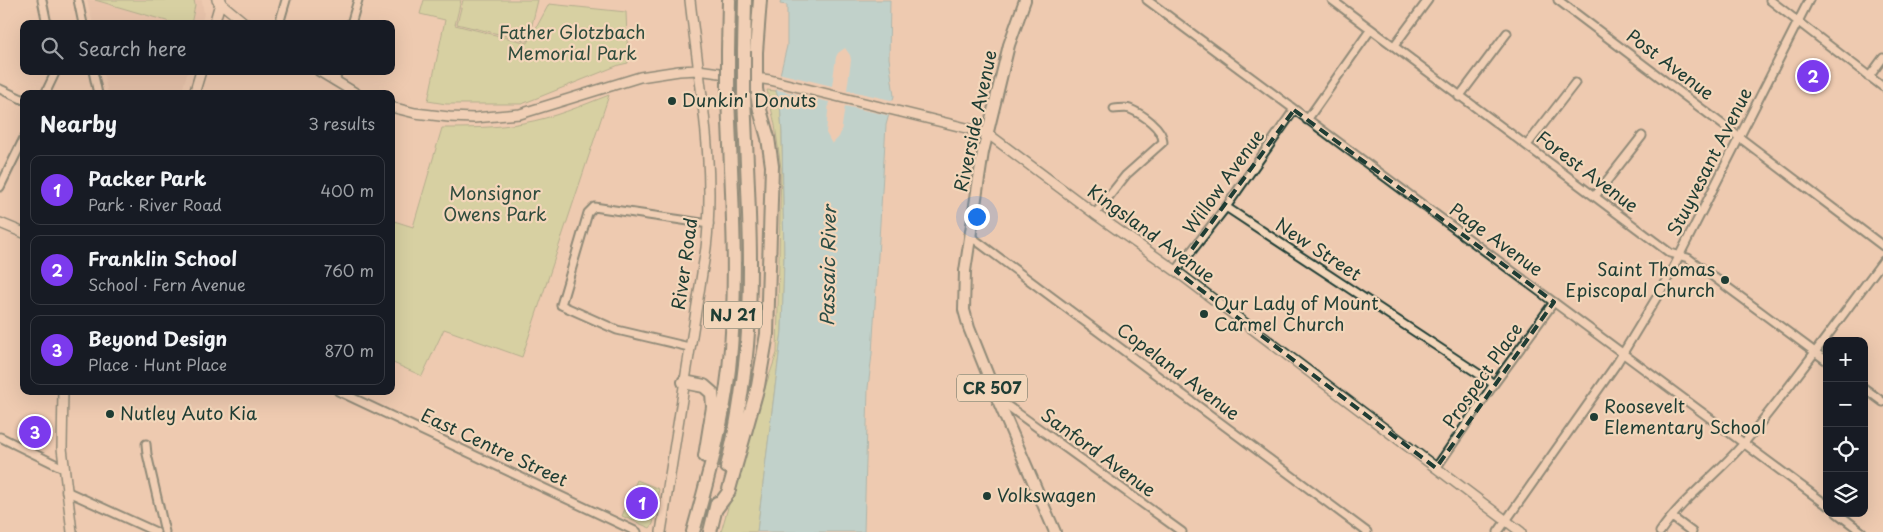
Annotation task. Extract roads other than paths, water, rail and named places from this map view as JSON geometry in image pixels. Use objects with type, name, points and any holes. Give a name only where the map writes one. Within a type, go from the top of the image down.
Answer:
[{"type":"highway","name":"NJ 21","points":[[691,532],[720,423],[731,344],[734,264],[728,95],[729,0]]},
{"type":"highway","name":"NJ 21","points":[[710,532],[736,426],[748,336],[750,264],[744,94],[745,0]]},
{"type":"highway","points":[[716,510],[728,493],[758,386],[767,334],[772,166],[768,138],[757,99],[756,78],[760,0]]},
{"type":"highway","points":[[684,382],[704,386],[712,393],[713,400],[691,532]]},
{"type":"main road","name":"River Road","points":[[661,532],[709,224],[710,178],[690,0]]},
{"type":"main road","name":"Riverside Avenue","points":[[1025,0],[1009,45],[987,133],[965,271],[964,310],[968,328],[1055,532]]},
{"type":"main road","points":[[215,20],[220,1],[241,20]]},
{"type":"main road","name":"Kingsland Avenue","points":[[395,108],[449,118],[520,114],[640,77],[698,70],[770,80],[987,133],[1095,214],[1176,271],[1521,532]]},
{"type":"main road","points":[[195,90],[200,75]]},
{"type":"main road","points":[[326,75],[351,90]]},
{"type":"main road","points":[[0,223],[20,231]]},
{"type":"main road","points":[[63,395],[63,468],[72,532]]},
{"type":"street","points":[[42,0],[46,20]]},
{"type":"street","points":[[78,0],[82,20]]},
{"type":"street","points":[[280,20],[286,0]]},
{"type":"street","points":[[352,20],[358,0]]},
{"type":"street","name":"Page Avenue","points":[[1147,0],[1823,502]]},
{"type":"street","name":"Forest Avenue","points":[[1332,0],[1459,97],[1670,253],[1688,258],[1823,358]]},
{"type":"street","points":[[1394,46],[1428,0]]},
{"type":"street","name":"Post Avenue","points":[[1558,0],[1883,246]]},
{"type":"street","points":[[1770,0],[1883,87]]},
{"type":"street","name":"Stuyvesant Avenue","points":[[1498,532],[1582,415],[1623,354],[1666,282],[1809,0]]},
{"type":"street","points":[[1307,120],[1371,29]]},
{"type":"street","points":[[1459,97],[1507,33]]},
{"type":"street","points":[[1869,77],[1883,58]]},
{"type":"street","points":[[47,90],[54,75]]},
{"type":"street","points":[[94,75],[97,90]]},
{"type":"street","points":[[336,81],[337,75]]},
{"type":"street","points":[[1527,146],[1575,83]]},
{"type":"street","points":[[0,89],[20,98]]},
{"type":"street","points":[[1095,214],[1126,175],[1163,142],[1160,130],[1154,124],[1129,108],[1114,109]]},
{"type":"street","name":"Willow Avenue","points":[[1176,271],[1226,207],[1294,110]]},
{"type":"street","points":[[1595,196],[1642,136]]},
{"type":"street","points":[[0,188],[20,146]]},
{"type":"street","points":[[689,347],[617,330],[561,305],[588,213],[594,207],[709,224]]},
{"type":"street","name":"New Street","points":[[1226,207],[1494,384]]},
{"type":"street","name":"Copeland Avenue","points":[[970,236],[1367,532]]},
{"type":"street","points":[[1660,532],[1672,517],[1744,443],[1883,260]]},
{"type":"street","name":"Prospect Place","points":[[1436,468],[1554,302]]},
{"type":"street","points":[[1868,391],[1883,402]]},
{"type":"street","name":"East Centre Street","points":[[346,395],[637,532]]},
{"type":"street","name":"Sanford Avenue","points":[[997,398],[1174,530],[1182,532]]},
{"type":"street","points":[[0,437],[63,468]]},
{"type":"street","points":[[146,444],[165,532]]},
{"type":"street","points":[[66,491],[156,532]]},
{"type":"street","points":[[1672,517],[1692,532]]},
{"type":"street","points":[[1843,517],[1862,532]]},
{"type":"water","name":"Passaic River","points":[[781,0],[890,0],[889,58],[894,96],[886,125],[872,354],[868,388],[864,532],[757,532],[782,331],[784,259],[782,132],[780,103],[776,91],[787,46],[787,5],[780,4]]},
{"type":"place","name":"Franklin School","points":[[1813,76]]},
{"type":"place","name":"Dunkin' Donuts","points":[[672,101]]},
{"type":"place","name":"Saint Thomas Episcopal Church","points":[[1725,280]]},
{"type":"place","name":"Our Lady of Mount Carmel Church","points":[[1204,314]]},
{"type":"place","name":"Nutley Auto Kia","points":[[110,414]]},
{"type":"place","name":"Roosevelt Elementary School","points":[[1594,417]]},
{"type":"place","name":"Beyond Design","points":[[35,432]]},
{"type":"place","name":"Volkswagen","points":[[987,496]]},
{"type":"place","name":"Packer Park","points":[[642,503]]},
{"type":"park label","name":"Father Glotzbach Memorial Park","points":[[572,43]]},
{"type":"park label","name":"Monsignor Owens Park","points":[[495,204]]}]
